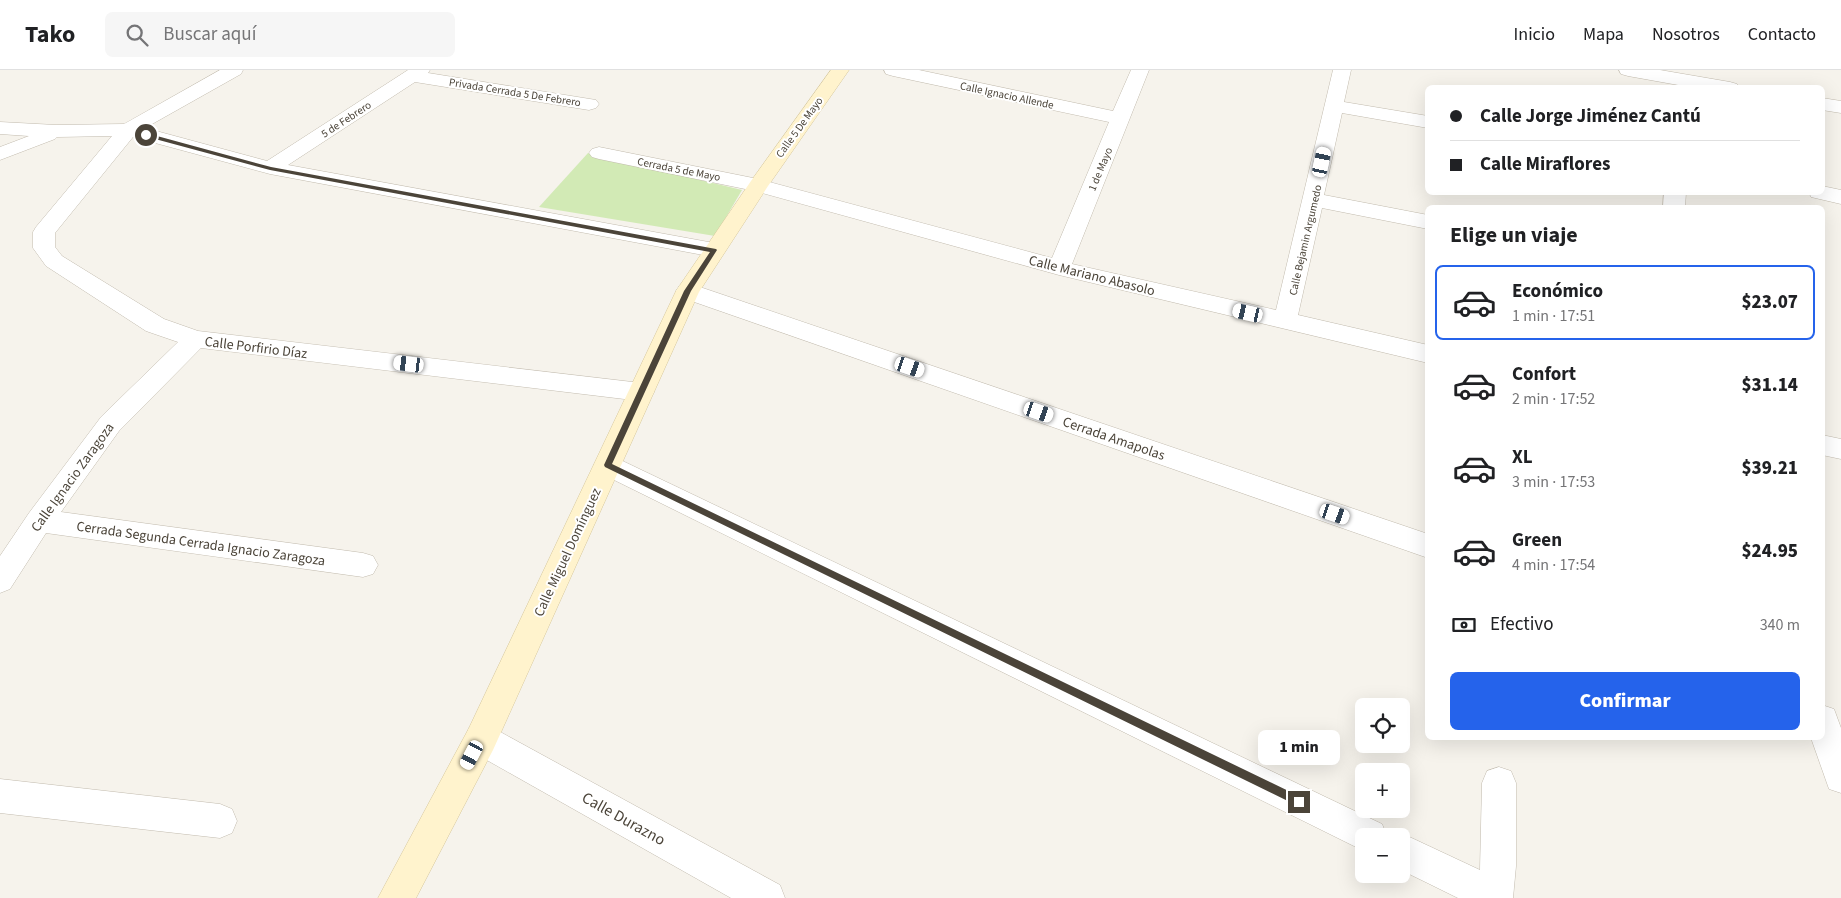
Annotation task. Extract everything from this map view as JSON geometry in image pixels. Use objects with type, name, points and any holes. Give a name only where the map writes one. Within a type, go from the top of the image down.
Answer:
[{"type":"street","points":[[128,130],[234,70]]},
{"type":"street","name":"Calle 5 De Mayo","points":[[758,185],[840,70]]},
{"type":"street","name":"Calle Ignacio Allende","points":[[893,70],[1121,119]]},
{"type":"street","name":"1 de Mayo","points":[[1059,268],[1140,70]]},
{"type":"street","name":"Calle Bejamin Argumedo","points":[[1285,322],[1342,70]]},
{"type":"street","points":[[1628,70],[1715,85]]},
{"type":"street","name":"Privada Cerrada 5 De Febrero","points":[[416,73],[588,104]]},
{"type":"street","name":"5 de Febrero","points":[[270,168],[416,73]]},
{"type":"street","points":[[1825,104],[1841,107]]},
{"type":"street","points":[[1335,106],[1425,121]]},
{"type":"street","points":[[0,128],[56,131],[128,130],[270,168],[714,250]]},
{"type":"street","name":"Calle Porfirio Díaz","points":[[128,130],[44,232],[44,248],[54,261],[155,325],[196,340],[641,392]]},
{"type":"street","points":[[0,154],[56,131]]},
{"type":"street","name":"Cerrada 5 de Mayo","points":[[599,153],[758,185]]},
{"type":"street","name":"Calle Miguel Domínguez","points":[[396,898],[481,739],[688,291],[758,185]]},
{"type":"street","name":"Calle Mariano Abasolo","points":[[758,185],[1059,268],[1425,353]]},
{"type":"street","points":[[1825,193],[1841,196]]},
{"type":"street","points":[[1314,200],[1425,221]]},
{"type":"street","name":"Cerrada Amapolas","points":[[688,291],[1425,545]]},
{"type":"street","name":"Calle Ignacio Zaragoza","points":[[0,580],[39,521],[110,424],[196,340]]},
{"type":"street","points":[[1825,446],[1841,449]]},
{"type":"street","points":[[608,465],[1355,829]]},
{"type":"street","name":"Cerrada Segunda Cerrada Ignacio Zaragoza","points":[[39,521],[363,565]]},
{"type":"street","points":[[1825,729],[1841,777]]},
{"type":"street","name":"Calle Durazno","points":[[481,739],[767,898]]},
{"type":"street","points":[[1410,856],[1495,898],[1498,866],[1499,783]]},
{"type":"street","points":[[0,796],[220,821]]},
{"type":"green space","points":[[588,153],[742,190],[715,236],[539,207]]},
{"type":"route","points":[[146,135],[270,168],[714,250],[688,291],[608,465],[1299,802]]}]
